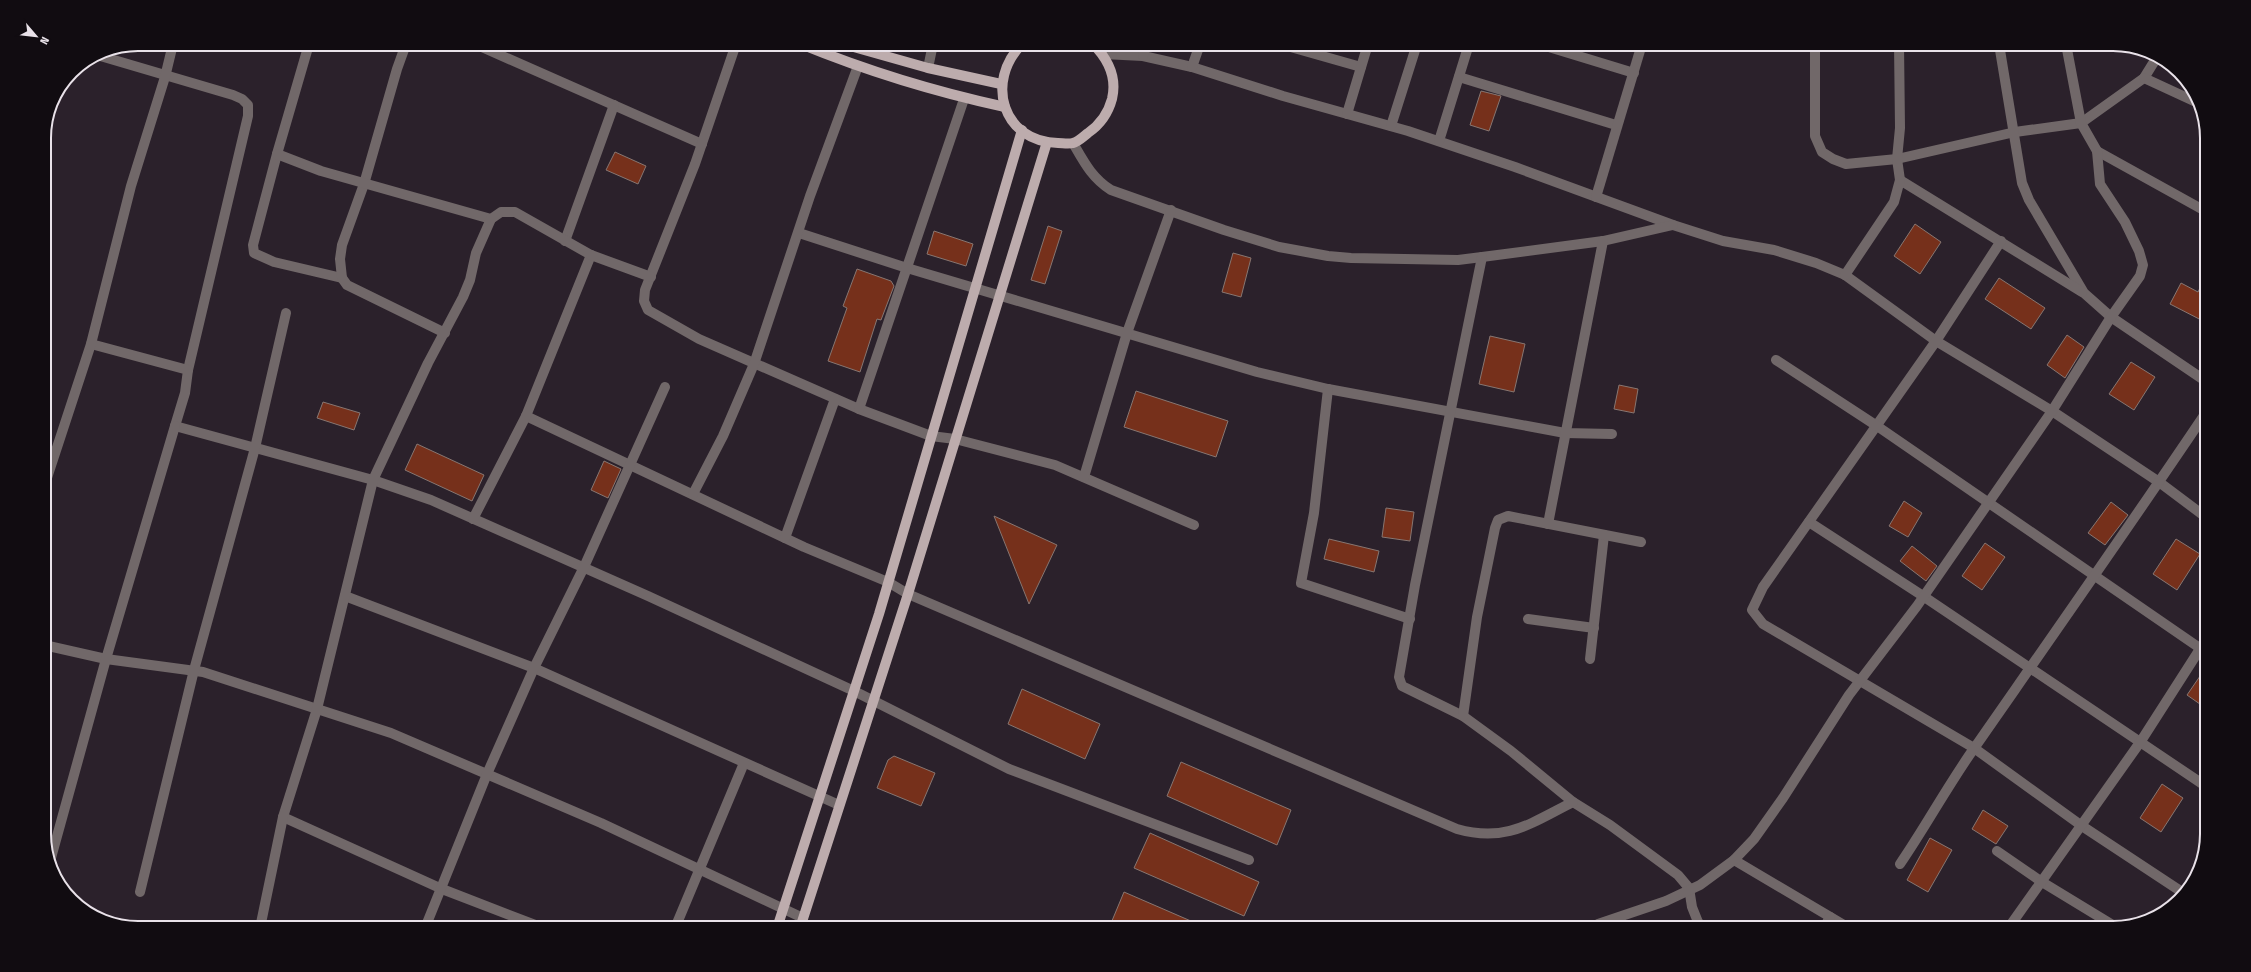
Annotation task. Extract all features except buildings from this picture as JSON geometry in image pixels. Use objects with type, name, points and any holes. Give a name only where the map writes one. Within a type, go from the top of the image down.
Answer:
[{"type":"main road","points":[[819,51],[858,66],[964,98],[1005,107]]},
{"type":"main road","points":[[868,51],[928,68],[1002,84]]},
{"type":"main road","points":[[1015,51],[1005,68],[1002,84],[1005,107],[1012,120],[1022,130],[1034,138],[1047,142],[1073,143],[1098,126],[1109,110],[1114,91],[1113,84],[1111,71],[1100,51]]},
{"type":"main road","points":[[779,921],[888,582],[1022,130]]},
{"type":"main road","points":[[802,921],[908,594],[955,439],[1001,296],[1047,142]]},
{"type":"street","points":[[51,464],[91,344],[132,180],[166,77],[172,51]]},
{"type":"street","points":[[307,51],[277,154],[253,245],[254,253],[274,262],[342,278]]},
{"type":"street","points":[[403,51],[364,184],[342,245],[340,259],[342,278],[347,285],[444,333]]},
{"type":"street","points":[[491,51],[702,144]]},
{"type":"street","points":[[734,51],[702,144],[645,290],[644,302],[648,310],[699,339],[859,409],[931,436],[955,439],[1055,465],[1194,525]]},
{"type":"street","points":[[928,68],[932,51]]},
{"type":"street","points":[[1143,56],[1144,51]]},
{"type":"street","points":[[1192,67],[1198,51]]},
{"type":"street","points":[[1305,51],[1361,67]]},
{"type":"street","points":[[1347,114],[1366,51]]},
{"type":"street","points":[[1391,126],[1415,51]]},
{"type":"street","points":[[1439,141],[1467,51]]},
{"type":"street","points":[[1561,51],[1634,74]]},
{"type":"street","points":[[1596,197],[1616,125],[1634,74],[1640,51]]},
{"type":"street","points":[[1815,51],[1815,136],[1822,152],[1833,159],[1846,164],[1897,159],[2015,132],[2081,123],[2144,78],[2154,62]]},
{"type":"street","points":[[1845,275],[1894,202],[1900,180],[1897,159],[1900,128],[1899,51]]},
{"type":"street","points":[[2000,51],[2015,132],[2018,165],[2029,200],[2084,293]]},
{"type":"street","points":[[1607,921],[1666,901],[1689,888],[1700,884],[1734,860],[1754,839],[1849,695],[1862,680],[1923,596],[2052,411],[2111,317],[2140,276],[2143,265],[2139,251],[2125,222],[2100,184],[2097,151],[2081,123],[2067,51]]},
{"type":"street","points":[[1103,54],[1143,56],[1192,67],[1391,126],[1439,141],[1673,225],[1723,240],[1774,250],[1816,263],[1845,275],[1936,341],[2052,411],[2159,482],[2200,513]]},
{"type":"street","points":[[53,851],[106,659],[185,393],[188,370],[246,124],[248,105],[242,99],[233,95],[166,77],[105,58]]},
{"type":"street","points":[[693,494],[723,436],[754,364],[799,233],[810,196],[858,66]]},
{"type":"street","points":[[1459,77],[1616,125]]},
{"type":"street","points":[[2144,78],[2191,100]]},
{"type":"street","points":[[859,409],[964,98]]},
{"type":"street","points":[[565,240],[614,105]]},
{"type":"street","points":[[1073,143],[1091,174],[1098,182],[1111,190],[1224,230],[1279,247],[1328,256],[1458,260],[1603,241],[1673,225]]},
{"type":"street","points":[[2097,151],[2200,208]]},
{"type":"street","points":[[277,154],[320,171],[491,219]]},
{"type":"street","points":[[1900,180],[2084,293],[2111,317],[2200,377]]},
{"type":"street","points":[[1084,477],[1127,333],[1171,210]]},
{"type":"street","points":[[261,921],[283,817],[317,709],[373,480],[428,363],[463,297],[470,280],[476,253],[491,219],[501,212],[515,212],[591,255],[651,277]]},
{"type":"street","points":[[799,233],[907,268],[1257,372],[1328,389],[1565,433],[1612,434]]},
{"type":"street","points":[[1548,524],[1603,241]]},
{"type":"street","points":[[2000,241],[1936,341],[1763,587],[1752,610],[1763,624],[1862,680],[1974,748],[2082,826],[2179,890]]},
{"type":"street","points":[[473,519],[526,416],[591,255]]},
{"type":"street","points":[[1482,257],[1452,413],[1400,664],[1399,677],[1402,686],[1463,716],[1511,751],[1573,802],[1652,854],[1678,875],[1689,888],[1692,907],[1698,921]]},
{"type":"street","points":[[140,892],[194,670],[255,448],[286,313]]},
{"type":"street","points":[[91,344],[188,370]]},
{"type":"street","points":[[1776,360],[1877,426],[2200,648]]},
{"type":"street","points":[[429,921],[487,774],[534,668],[584,567],[665,386]]},
{"type":"street","points":[[1328,389],[1314,514],[1301,583],[1410,619]]},
{"type":"street","points":[[785,538],[835,399]]},
{"type":"street","points":[[526,416],[631,464],[785,538],[888,582],[908,594],[1457,829],[1477,835],[1496,834],[1522,827],[1573,802]]},
{"type":"street","points":[[1900,864],[1974,748],[2031,668],[2200,421]]},
{"type":"street","points":[[175,426],[373,480],[431,500],[584,567],[854,691],[1009,769],[1249,860]]},
{"type":"street","points":[[1463,716],[1477,617],[1494,528],[1498,520],[1508,516],[1641,542]]},
{"type":"street","points":[[1809,522],[2141,741],[2200,782]]},
{"type":"street","points":[[1590,659],[1604,535]]},
{"type":"street","points":[[344,596],[534,668],[839,805]]},
{"type":"street","points":[[1528,618],[1594,628]]},
{"type":"street","points":[[51,647],[106,659],[194,670],[391,733],[699,868],[803,918]]},
{"type":"street","points":[[2013,921],[2082,826],[2200,657]]},
{"type":"street","points":[[678,921],[744,763]]},
{"type":"street","points":[[283,817],[442,889],[525,921]]},
{"type":"street","points":[[1998,851],[2042,882],[2106,921]]},
{"type":"street","points":[[1734,860],[1837,921]]},
{"type":"street","points":[[1828,921],[1830,917]]}]
